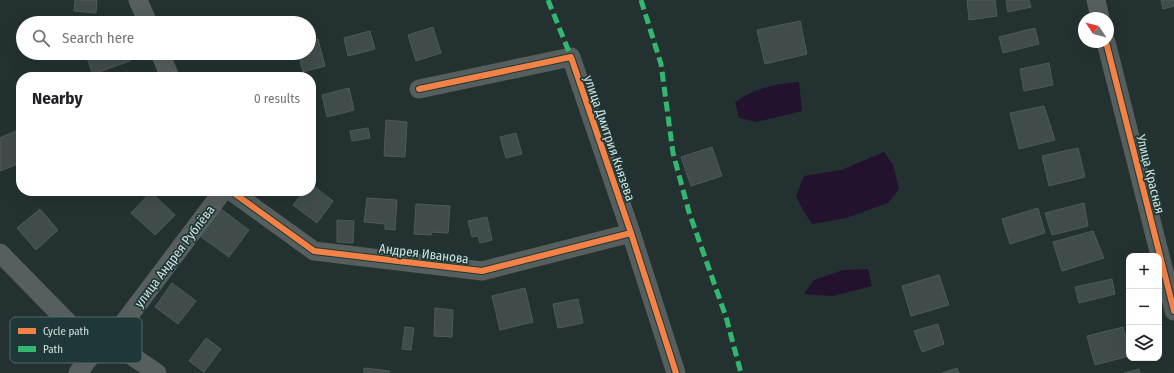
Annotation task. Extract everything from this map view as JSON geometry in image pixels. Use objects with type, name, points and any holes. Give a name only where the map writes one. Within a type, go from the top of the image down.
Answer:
[{"type":"street","points":[[138,0],[145,16]]},
{"type":"street","points":[[1096,0],[1099,12]]},
{"type":"street","name":"Улица Красная","points":[[1108,48],[1174,311]]},
{"type":"street","name":"улица Дмитрия Князева","points":[[419,89],[571,57],[631,233],[676,373]]},
{"type":"street","points":[[163,60],[168,72]]},
{"type":"street","name":"улица Андрея Рублёва","points":[[124,317],[219,196]]},
{"type":"street","name":"Андрея Иванова","points":[[238,196],[314,251],[482,271],[631,233]]},
{"type":"street","points":[[0,253],[71,317]]},
{"type":"street","name":"улица Андрея Рублёва","points":[[78,373],[87,363]]},
{"type":"street","points":[[137,363],[157,373]]},
{"type":"shaded area","points":[[799,82],[802,111],[757,122],[739,118],[735,102],[742,97],[758,90],[782,84]]},
{"type":"shaded area","points":[[884,152],[893,164],[899,189],[888,203],[846,218],[812,224],[796,196],[804,176],[841,170]]},
{"type":"shaded area","points":[[868,269],[872,286],[833,296],[804,294],[814,280],[843,270]]},
{"type":"building","points":[[75,0],[97,0],[96,13],[74,11]]},
{"type":"building","points":[[967,0],[995,0],[997,16],[969,20]]},
{"type":"building","points":[[1006,0],[1029,0],[1031,7],[1008,12]]},
{"type":"building","points":[[1161,0],[1174,0],[1174,6],[1163,9]]},
{"type":"building","points":[[800,21],[807,54],[765,64],[757,30]]},
{"type":"building","points":[[433,27],[441,53],[416,61],[408,35]]},
{"type":"building","points":[[1035,28],[1039,44],[1003,53],[999,37]]},
{"type":"building","points":[[370,31],[375,49],[348,56],[344,38]]},
{"type":"building","points":[[316,39],[318,39],[325,66],[303,72],[300,60],[316,60]]},
{"type":"building","points":[[88,60],[130,61],[99,72],[92,72]]},
{"type":"building","points":[[1049,63],[1053,85],[1024,91],[1020,69]]},
{"type":"building","points":[[349,88],[354,110],[327,117],[322,95]]},
{"type":"building","points":[[1044,106],[1055,140],[1019,149],[1010,113]]},
{"type":"building","points":[[386,120],[407,122],[405,157],[384,156]]},
{"type":"building","points":[[368,128],[370,138],[352,141],[350,131]]},
{"type":"building","points":[[16,131],[16,165],[0,171],[0,138]]},
{"type":"building","points":[[516,133],[522,154],[506,158],[500,137]]},
{"type":"building","points":[[712,147],[722,176],[691,186],[681,157]]},
{"type":"building","points":[[1078,148],[1085,177],[1049,186],[1042,156]]},
{"type":"building","points":[[316,188],[333,201],[317,223],[293,205],[300,196],[316,196]]},
{"type":"building","points":[[147,196],[155,196],[175,215],[155,235],[131,213]]},
{"type":"building","points":[[367,198],[397,200],[395,230],[385,229],[385,224],[364,222]]},
{"type":"building","points":[[1084,203],[1088,226],[1052,235],[1045,213]]},
{"type":"building","points":[[416,204],[450,206],[448,233],[432,232],[431,235],[414,234]]},
{"type":"building","points":[[1038,208],[1045,233],[1010,244],[1002,219]]},
{"type":"building","points":[[40,209],[58,230],[36,250],[17,228]]},
{"type":"building","points":[[221,209],[249,230],[229,257],[200,236]]},
{"type":"building","points":[[487,217],[492,240],[480,243],[478,236],[472,237],[468,221]]},
{"type":"building","points":[[337,220],[354,221],[353,243],[337,242]]},
{"type":"building","points":[[1093,231],[1104,258],[1062,271],[1053,242]]},
{"type":"building","points":[[939,275],[949,305],[911,316],[902,286]]},
{"type":"building","points":[[1112,279],[1115,294],[1079,303],[1075,287]]},
{"type":"building","points":[[172,283],[196,301],[178,324],[155,307]]},
{"type":"building","points":[[525,288],[533,322],[500,330],[492,296]]},
{"type":"building","points":[[578,299],[583,323],[558,328],[553,304]]},
{"type":"building","points":[[435,308],[453,310],[452,337],[434,336]]},
{"type":"building","points":[[938,324],[944,344],[922,352],[914,331]]},
{"type":"building","points":[[405,327],[414,328],[411,350],[402,349]]},
{"type":"building","points":[[1123,327],[1126,339],[1126,357],[1095,365],[1087,336]]},
{"type":"building","points":[[206,338],[221,349],[204,372],[189,361]]},
{"type":"building","points":[[364,368],[390,371],[389,373],[364,373]]},
{"type":"building","points":[[957,368],[959,373],[942,373]]},
{"type":"building","points":[[1139,369],[1140,373],[1124,373]]},
{"type":"marked path","points":[[548,0],[571,57]]},
{"type":"marked path","points":[[641,0],[661,64],[673,153],[689,212],[726,317],[741,373]]},
{"type":"cycle path","points":[[1108,48],[1174,311]]},
{"type":"cycle path","points":[[419,89],[571,57],[631,233],[676,373]]},
{"type":"cycle path","points":[[238,196],[314,251],[482,271],[631,233]]}]
